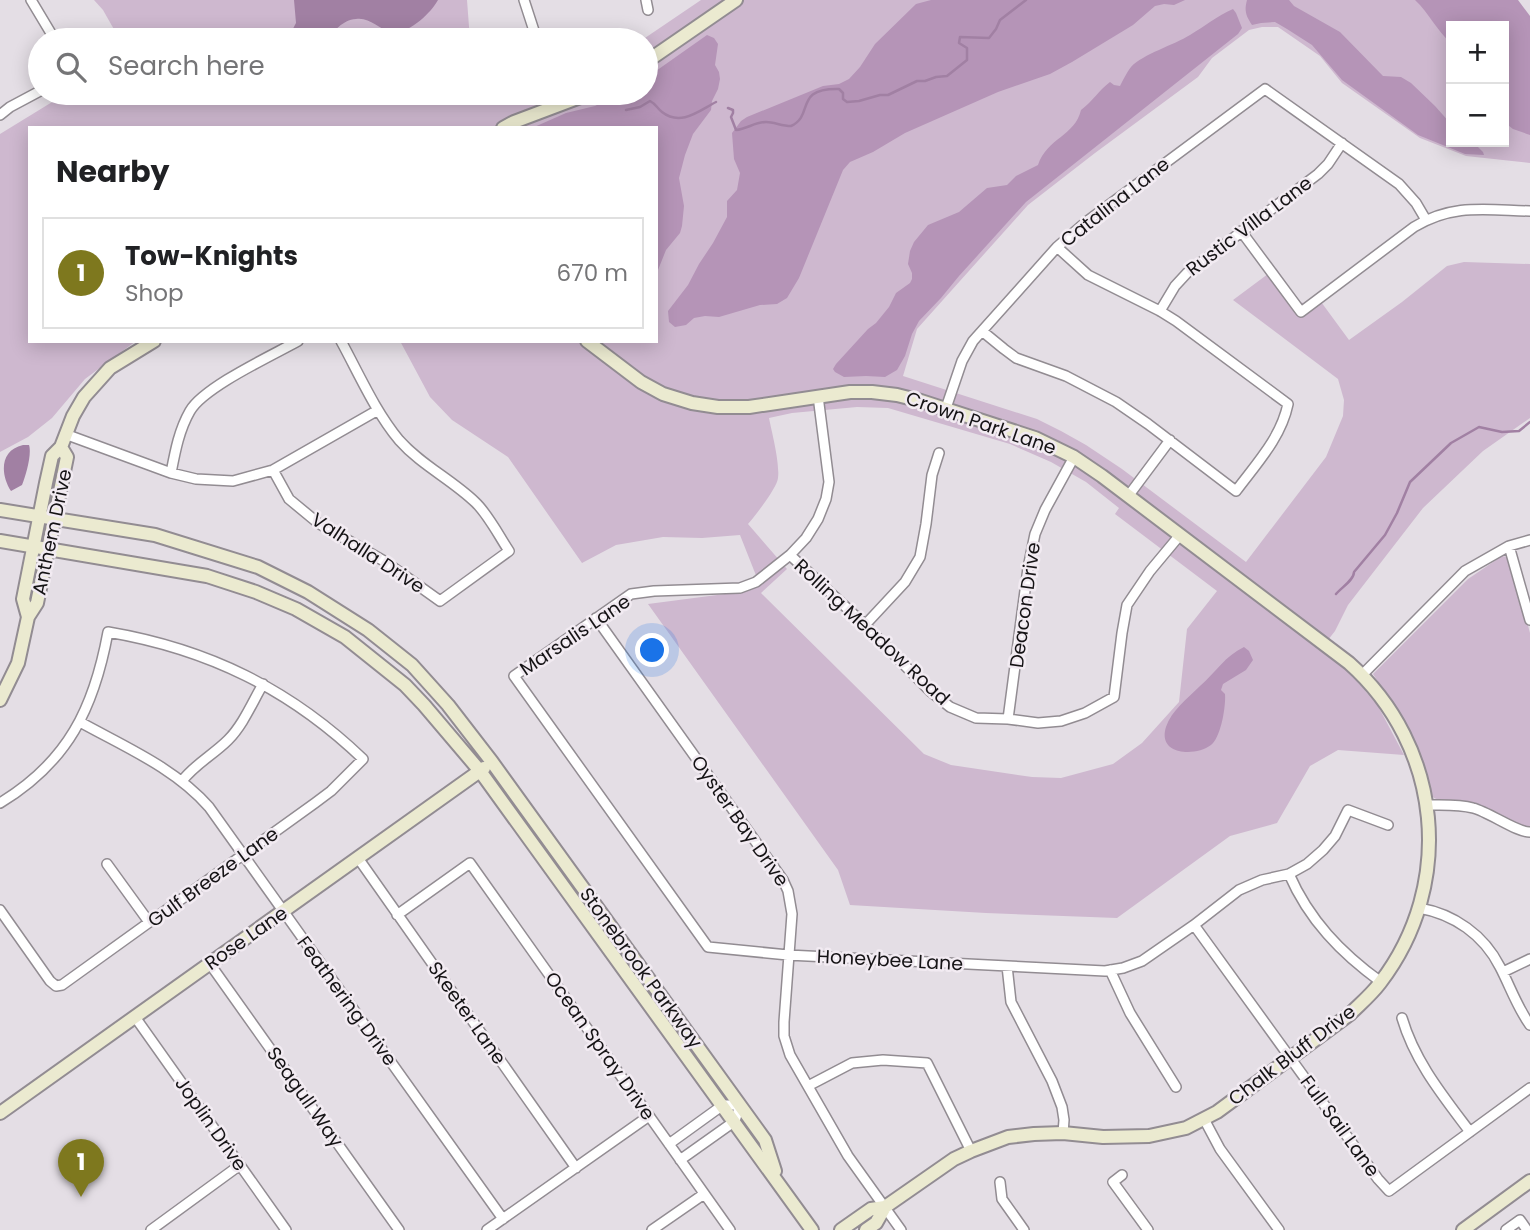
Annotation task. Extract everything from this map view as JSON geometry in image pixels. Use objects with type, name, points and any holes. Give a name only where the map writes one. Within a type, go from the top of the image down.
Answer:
[{"type":"street","points":[[31,0],[48,28]]},
{"type":"street","points":[[524,0],[533,28]]},
{"type":"street","points":[[658,54],[736,0]]},
{"type":"street","name":"Catalina Lane","points":[[946,408],[965,354],[982,331],[1057,247],[1086,222],[1265,89],[1342,144]]},
{"type":"street","points":[[0,115],[28,97]]},
{"type":"street","points":[[507,126],[547,105]]},
{"type":"street","points":[[1342,144],[1399,184],[1416,203],[1426,220]]},
{"type":"street","name":"Rustic Villa Lane","points":[[1160,311],[1175,286],[1187,273],[1318,174],[1342,144]]},
{"type":"street","points":[[1241,231],[1301,312],[1426,220],[1440,214],[1463,210],[1530,211]]},
{"type":"street","points":[[982,331],[1010,354],[1066,376],[1132,413],[1236,491],[1276,437],[1288,404],[1160,311],[1087,275],[1057,247]]},
{"type":"street","name":"Anthem Drive","points":[[28,617],[23,599],[52,456],[61,447],[84,397],[110,368],[151,343]]},
{"type":"street","points":[[171,473],[179,435],[191,409],[214,387],[294,343]]},
{"type":"street","points":[[65,434],[196,480],[233,481],[273,470],[378,410],[342,343]]},
{"type":"street","name":"Crown Park Lane","points":[[590,343],[641,382],[663,394],[692,403],[718,407],[749,407],[850,392],[872,392],[897,395],[946,408],[1035,438],[1074,457],[1129,495],[1362,675]]},
{"type":"street","name":"Marsalis Lane","points":[[514,676],[631,594],[740,588],[756,582],[790,555],[806,538],[818,519],[829,482],[818,396]]},
{"type":"street","name":"Valhalla Drive","points":[[273,470],[289,499],[318,523],[384,561],[440,601],[509,551],[477,504],[416,458],[398,439],[378,410]]},
{"type":"street","points":[[1129,495],[1170,440]]},
{"type":"street","name":"Anthem Drive","points":[[0,700],[18,663],[28,617],[37,603],[67,457],[61,447]]},
{"type":"street","points":[[865,625],[905,582],[920,557],[932,475],[939,453]]},
{"type":"street","name":"Deacon Drive","points":[[1008,719],[1035,534],[1074,457]]},
{"type":"street","name":"Stonebrook Parkway","points":[[0,510],[155,536],[258,567],[308,592],[368,630],[412,665],[448,705],[492,762],[765,1140],[778,1181]]},
{"type":"street","name":"Rolling Meadow Road","points":[[790,555],[930,691],[950,707],[976,718],[1061,722],[1114,697],[1128,605],[1150,571],[1180,535]]},
{"type":"street","points":[[1362,675],[1465,571],[1509,546],[1530,540]]},
{"type":"street","name":"Stonebrook Parkway","points":[[0,541],[207,576],[256,592],[296,609],[345,638],[405,685],[480,771],[812,1230]]},
{"type":"street","points":[[1509,546],[1530,620]]},
{"type":"street","name":"Oyster Bay Drive","points":[[596,618],[783,880],[792,914],[784,1036],[790,1055],[848,1156],[901,1230]]},
{"type":"street","points":[[0,803],[22,789],[59,754],[80,722],[97,683],[108,632],[147,639],[193,653],[263,684],[234,733],[196,765],[182,781]]},
{"type":"street","name":"Chalk Bluff Drive","points":[[866,1230],[876,1223],[885,1207],[954,1159],[1007,1137],[1034,1133],[1149,1136],[1186,1128],[1227,1105],[1350,1014],[1381,982],[1402,948],[1419,908],[1427,875],[1427,805],[1416,761],[1405,738],[1389,709],[1362,675]]},
{"type":"street","name":"Honeybee Lane","points":[[514,676],[708,947],[788,955],[1105,971],[1123,968],[1142,961],[1239,891],[1262,880],[1289,874],[1307,864],[1335,836],[1348,810],[1388,825]]},
{"type":"street","name":"Gulf Breeze Lane","points":[[0,910],[50,981],[56,985],[69,981],[323,797],[363,759],[308,713],[263,684]]},
{"type":"street","name":"Feathering Drive","points":[[80,722],[159,765],[182,781],[209,807],[503,1219]]},
{"type":"street","name":"Rose Lane","points":[[0,1114],[492,762]]},
{"type":"street","points":[[1427,805],[1472,808],[1492,815],[1522,832],[1529,832]]},
{"type":"street","name":"Skeeter Lane","points":[[358,858],[576,1168]]},
{"type":"street","name":"Ocean Spray Drive","points":[[397,915],[470,863],[730,1230]]},
{"type":"street","points":[[107,864],[149,922]]},
{"type":"street","points":[[1289,874],[1299,898],[1319,925],[1350,958],[1381,982]]},
{"type":"street","points":[[1419,908],[1444,915],[1469,929],[1488,948],[1530,1025]]},
{"type":"street","name":"Full Sail Lane","points":[[1194,925],[1389,1191],[1470,1132]]},
{"type":"street","points":[[1503,972],[1530,959]]},
{"type":"street","name":"Seagull Way","points":[[210,964],[399,1230]]},
{"type":"street","points":[[1007,966],[1011,1002],[1052,1081],[1062,1107],[1063,1133]]},
{"type":"street","points":[[1110,970],[1130,1013],[1176,1087]]},
{"type":"street","name":"Joplin Drive","points":[[135,1017],[286,1230]]},
{"type":"street","points":[[1402,1018],[1418,1059],[1470,1132],[1530,1088]]},
{"type":"street","points":[[808,1086],[852,1063],[883,1060],[927,1063],[971,1151]]},
{"type":"street","points":[[669,1144],[723,1105],[740,1105],[734,1121],[680,1160]]},
{"type":"street","points":[[487,1230],[649,1116]]},
{"type":"street","points":[[1204,1119],[1220,1149],[1279,1230]]},
{"type":"street","points":[[151,1230],[162,1227],[240,1165]]},
{"type":"street","points":[[1122,1175],[1113,1182],[1148,1230]]},
{"type":"street","points":[[1463,1230],[1530,1181]]},
{"type":"street","points":[[1000,1182],[1002,1199],[1024,1230]]},
{"type":"street","points":[[652,1230],[704,1194]]},
{"type":"street","name":"Chalk Bluff Drive","points":[[841,1230],[871,1209],[885,1207]]},
{"type":"street","points":[[1506,1230],[1520,1220],[1527,1230]]},
{"type":"shaded area","points":[[94,0],[467,0],[469,28],[113,28]]},
{"type":"shaded area","points":[[294,0],[438,0],[424,17],[409,28],[382,28],[361,19],[351,20],[338,28],[293,28],[296,23]]},
{"type":"shaded area","points":[[701,0],[1459,0],[1453,21],[1446,21],[1446,147],[1509,147],[1509,33],[1530,46],[1530,163],[1466,156],[1420,138],[1342,83],[1320,56],[1278,27],[1249,30],[1212,58],[1198,77],[1028,205],[917,329],[903,376],[1037,419],[1061,431],[1122,469],[1246,562],[1326,457],[1343,416],[1344,400],[1338,379],[1233,300],[1276,268],[1299,302],[1304,303],[1316,295],[1349,340],[1447,266],[1464,262],[1530,264],[1530,418],[1483,451],[1423,508],[1348,605],[1335,631],[1321,649],[1350,673],[1378,706],[1404,755],[1338,750],[1310,766],[1277,823],[1230,836],[1117,918],[850,905],[838,870],[648,604],[740,592],[759,583],[740,535],[663,537],[616,545],[582,563],[508,457],[452,420],[430,397],[401,343],[658,343],[658,126],[28,126],[28,343],[133,343],[85,379],[52,418],[28,437],[0,452],[0,134],[47,105],[658,105],[658,29]],"holes":[[[857,407],[888,408],[1010,444],[1051,462],[1086,482],[1119,508],[1115,514],[1217,591],[1187,629],[1179,702],[1142,743],[1113,764],[1061,778],[1032,777],[951,765],[924,754],[761,593],[787,569],[748,524],[770,495],[778,478],[777,456],[769,418],[792,413]]]},
{"type":"shaded area","points":[[931,0],[1185,0],[1174,5],[1155,6],[1133,25],[1050,74],[998,92],[905,133],[850,162],[843,170],[799,278],[787,298],[777,304],[760,305],[719,317],[694,318],[686,325],[675,327],[669,322],[668,311],[688,285],[713,243],[727,217],[727,201],[737,190],[740,173],[734,159],[732,133],[741,121],[823,86],[839,84],[849,79],[875,44],[916,4]]},
{"type":"shaded area","points":[[1247,0],[1289,0],[1294,6],[1340,32],[1383,76],[1401,77],[1435,106],[1446,118],[1446,146],[1418,135],[1342,80],[1312,45],[1275,22],[1252,25],[1246,7]]},
{"type":"shaded area","points":[[1415,0],[1518,0],[1530,16],[1530,135],[1509,126],[1509,21],[1446,21],[1446,38]]},
{"type":"shaded area","points":[[1233,9],[1242,28],[1238,34],[1026,202],[919,321],[897,370],[885,377],[844,377],[835,372],[833,369],[836,364],[876,323],[896,293],[910,283],[910,251],[928,225],[959,212],[987,188],[1007,185],[1016,176],[1038,165],[1048,149],[1073,126],[1081,110],[1110,82],[1120,86],[1136,62],[1183,39]]},
{"type":"shaded area","points":[[707,35],[714,38],[718,44],[715,65],[720,79],[718,89],[711,110],[693,134],[679,178],[684,206],[682,226],[680,233],[666,250],[658,270],[658,126],[537,126],[566,113],[597,105],[658,105],[658,70]]},
{"type":"shaded area","points":[[1448,147],[1478,147],[1484,155],[1465,154]]},
{"type":"shaded area","points":[[29,445],[30,449],[27,470],[22,485],[11,491],[5,477],[4,463],[10,452]]},
{"type":"shaded area","points":[[1502,556],[1511,561],[1530,633],[1530,827],[1526,828],[1485,807],[1466,801],[1434,798],[1412,734],[1373,674],[1468,579]]},
{"type":"shaded area","points":[[1244,647],[1253,660],[1246,670],[1223,684],[1221,690],[1225,694],[1224,713],[1215,741],[1196,751],[1179,751],[1172,748],[1165,736],[1172,716],[1226,660]]},
{"type":"waterway","points":[[728,108],[733,110],[731,117],[736,130],[766,122],[791,126],[798,121],[810,97],[815,93],[839,89],[847,102],[859,101],[888,95],[917,81],[947,76],[967,60],[967,48],[959,43],[960,37],[989,38],[1000,20],[1026,0]]},
{"type":"waterway","points":[[656,105],[669,116],[683,118],[716,102]]},
{"type":"waterway","points":[[626,110],[643,105]]},
{"type":"waterway","points":[[1336,594],[1350,581],[1354,572],[1385,535],[1410,482],[1451,443],[1479,427],[1502,432],[1519,431],[1530,422]]},
{"type":"place","name":"Tow-Knights","points":[[81,1197]]}]
